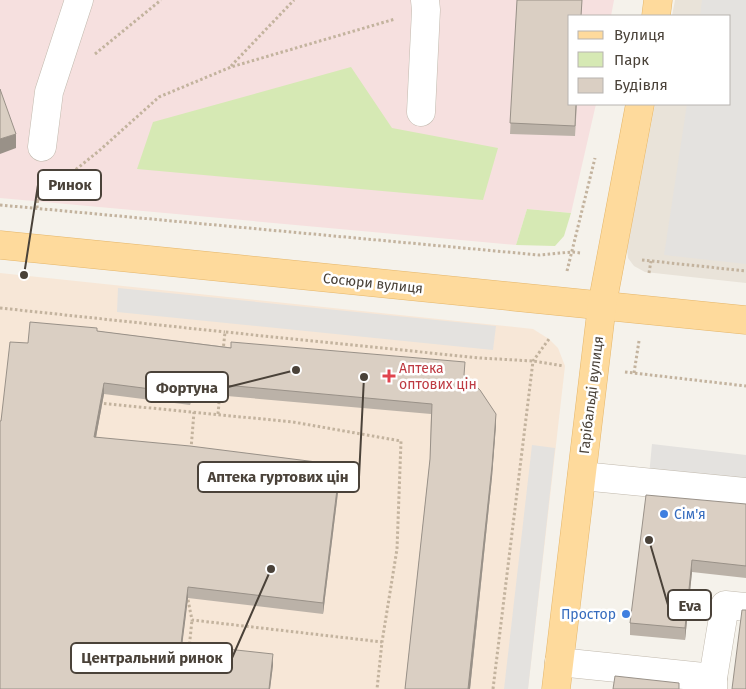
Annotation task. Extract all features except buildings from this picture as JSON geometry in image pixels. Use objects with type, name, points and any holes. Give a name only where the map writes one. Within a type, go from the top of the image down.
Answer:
[{"type":"main road","points":[[656,15],[658,0]]},
{"type":"main road","name":"Гарібальді вулиця","points":[[556,689],[602,305],[640,105]]},
{"type":"main road","name":"Сосюри вулиця","points":[[0,245],[746,320]]},
{"type":"street","points":[[42,147],[49,92],[79,0]]},
{"type":"street","points":[[421,112],[426,5]]},
{"type":"street","points":[[582,476],[746,492]]},
{"type":"street","points":[[559,662],[713,684],[725,605],[746,607]]},
{"type":"path","points":[[93,55],[161,0]]},
{"type":"path","points":[[231,66],[294,0]]},
{"type":"path","points":[[38,201],[100,150],[159,97],[231,66],[426,5]]},
{"type":"path","points":[[567,271],[597,151]]},
{"type":"path","points":[[0,205],[539,255],[572,252],[589,254]]},
{"type":"path","points":[[636,259],[746,271]]},
{"type":"path","points":[[649,272],[651,261]]},
{"type":"path","points":[[0,308],[480,358],[533,361],[565,366]]},
{"type":"path","points":[[222,359],[224,332]]},
{"type":"path","points":[[493,689],[533,361],[549,339]]},
{"type":"path","points":[[634,373],[639,340]]},
{"type":"path","points":[[617,371],[746,386]]},
{"type":"path","points":[[218,414],[220,387]]},
{"type":"path","points":[[92,403],[293,422],[401,440],[396,549],[377,689]]},
{"type":"path","points":[[190,457],[194,412]]},
{"type":"path","points":[[185,586],[192,620],[188,649]]},
{"type":"path","points":[[192,620],[382,642]]},
{"type":"shaded area","points":[[0,0],[614,0],[611,15],[568,15],[568,105],[596,105],[571,213],[527,209],[516,245],[0,198]]},
{"type":"shaded area","points":[[675,0],[746,0],[746,283],[645,272],[634,266],[628,258],[627,249],[655,105],[731,105],[731,15],[672,15]]},
{"type":"shaded area","points":[[702,0],[746,0],[746,264],[664,255],[687,105],[731,105],[731,15],[700,15]]},
{"type":"shaded area","points":[[0,273],[533,329],[549,339],[558,348],[565,366],[528,689],[0,689]]},
{"type":"shaded area","points":[[118,288],[496,326],[493,350],[117,312]]},
{"type":"shaded area","points":[[652,444],[746,455],[746,515],[646,507]]},
{"type":"shaded area","points":[[532,445],[555,448],[528,689],[504,689]]},
{"type":"green space","points":[[351,67],[392,128],[498,148],[483,200],[137,169],[153,122]]},
{"type":"green space","points":[[527,209],[571,213],[564,236],[555,246],[516,245]]},
{"type":"place","name":"Ринок","points":[[24,275]]},
{"type":"place","name":"Фортуна","points":[[296,370]]},
{"type":"place","name":"Аптека оптових цін","points":[[389,376]]},
{"type":"place","name":"Аптека гуртових цін","points":[[364,377]]},
{"type":"place","name":"Сім'я","points":[[664,514]]},
{"type":"place","name":"Eva","points":[[649,540]]},
{"type":"place","name":"Центральний ринок","points":[[271,569]]},
{"type":"place","name":"Простор","points":[[626,614]]}]
